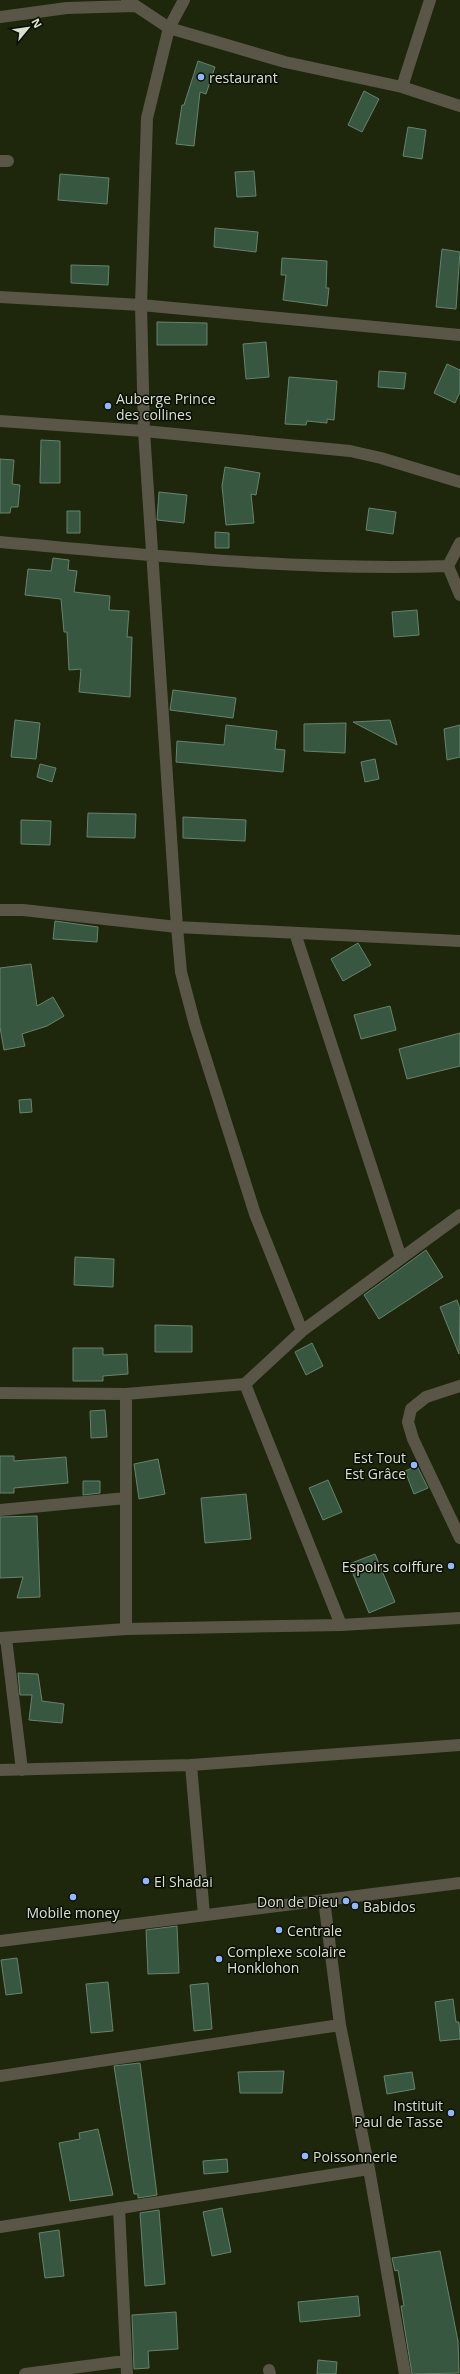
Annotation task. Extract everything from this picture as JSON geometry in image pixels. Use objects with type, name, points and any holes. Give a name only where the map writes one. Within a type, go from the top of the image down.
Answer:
[{"type":"street","points":[[184,0],[169,28],[147,118],[141,305],[144,431],[151,554],[177,927],[181,972],[195,1025],[255,1214],[302,1331]]},
{"type":"street","points":[[402,87],[430,0]]},
{"type":"street","points":[[0,16],[67,8],[131,3],[169,28],[285,62],[402,87],[460,106]]},
{"type":"street","points":[[0,297],[141,305],[460,335]]},
{"type":"street","points":[[0,421],[144,431],[350,451],[381,458],[460,482]]},
{"type":"street","points":[[0,542],[300,566],[380,568],[448,566]]},
{"type":"street","points":[[448,566],[460,543]]},
{"type":"street","points":[[448,566],[460,595]]},
{"type":"street","points":[[0,910],[23,910],[177,927],[460,941]]},
{"type":"street","points":[[295,933],[401,1258]]},
{"type":"street","points":[[0,1392],[126,1394],[245,1384],[302,1331],[460,1214]]},
{"type":"street","points":[[245,1384],[341,1625]]},
{"type":"street","points":[[460,1386],[426,1397],[411,1409],[408,1422],[413,1440],[460,1538]]},
{"type":"street","points":[[126,1394],[126,1629]]},
{"type":"street","points":[[0,1510],[126,1498]]},
{"type":"street","points":[[22,1770],[3,1638],[126,1629],[341,1625],[460,1618]]},
{"type":"street","points":[[0,1770],[191,1765],[460,1745]]},
{"type":"street","points":[[191,1765],[204,1915]]},
{"type":"street","points":[[0,1941],[460,1883]]},
{"type":"street","points":[[324,1900],[340,2025],[370,2170],[406,2374]]},
{"type":"street","points":[[0,2076],[340,2025]]},
{"type":"street","points":[[0,2227],[370,2170]]},
{"type":"street","points":[[119,2208],[125,2361],[127,2374]]},
{"type":"street","points":[[25,2374],[125,2361]]},
{"type":"building","points":[[198,61],[215,67],[206,94],[200,92],[194,146],[176,144],[182,105],[184,105]]},
{"type":"building","points":[[364,91],[379,99],[362,132],[348,125]]},
{"type":"building","points":[[408,127],[426,130],[422,159],[403,156]]},
{"type":"building","points":[[254,171],[256,196],[237,197],[235,172]]},
{"type":"building","points":[[60,174],[109,178],[107,204],[58,200]]},
{"type":"building","points":[[215,228],[258,232],[256,252],[214,247]]},
{"type":"building","points":[[442,249],[460,252],[456,309],[436,307]]},
{"type":"building","points":[[282,258],[327,261],[326,288],[329,288],[327,306],[283,300],[286,275],[281,275]]},
{"type":"building","points":[[71,265],[109,266],[108,285],[71,283]]},
{"type":"building","points":[[157,322],[207,323],[207,345],[157,345]]},
{"type":"building","points":[[266,342],[269,377],[246,379],[243,344]]},
{"type":"building","points":[[447,364],[460,370],[460,392],[455,403],[434,393]]},
{"type":"building","points":[[379,371],[406,373],[404,389],[378,387]]},
{"type":"building","points":[[289,377],[337,381],[334,420],[327,419],[327,423],[307,421],[306,425],[285,424]]},
{"type":"building","points":[[41,440],[60,441],[60,483],[40,483]]},
{"type":"building","points":[[0,459],[14,460],[12,484],[20,485],[18,507],[11,507],[10,513],[0,513]]},
{"type":"building","points":[[225,467],[260,473],[256,495],[251,494],[254,523],[226,525],[222,486]]},
{"type":"building","points":[[159,492],[187,495],[184,523],[157,520]]},
{"type":"building","points":[[369,508],[396,512],[393,534],[366,530]]},
{"type":"building","points":[[67,511],[80,511],[80,533],[67,533]]},
{"type":"building","points":[[215,532],[229,533],[229,548],[215,548]]},
{"type":"building","points":[[53,558],[69,560],[68,570],[77,571],[74,592],[110,596],[109,610],[129,611],[127,637],[132,637],[130,697],[79,692],[81,669],[69,670],[67,632],[64,632],[61,599],[25,595],[28,569],[51,571]]},
{"type":"building","points":[[417,610],[419,635],[394,637],[392,612]]},
{"type":"building","points":[[173,690],[236,698],[233,718],[170,710]]},
{"type":"building","points":[[15,720],[40,723],[36,759],[11,757]]},
{"type":"building","points":[[390,720],[397,745],[353,722]]},
{"type":"building","points":[[346,723],[345,753],[304,751],[304,724]]},
{"type":"building","points":[[226,725],[277,731],[275,749],[285,750],[283,772],[176,762],[177,741],[224,745]]},
{"type":"building","points":[[460,725],[460,757],[447,760],[444,729]]},
{"type":"building","points":[[375,759],[379,779],[365,782],[361,762]]},
{"type":"building","points":[[40,764],[56,768],[52,782],[37,777]]},
{"type":"building","points":[[88,813],[136,814],[135,838],[87,837]]},
{"type":"building","points":[[183,817],[246,820],[245,841],[183,838]]},
{"type":"building","points":[[21,820],[51,821],[50,845],[21,844]]},
{"type":"building","points":[[55,921],[98,927],[97,942],[53,939]]},
{"type":"building","points":[[358,943],[371,965],[343,981],[331,959]]},
{"type":"building","points":[[31,964],[37,1006],[53,997],[64,1016],[47,1026],[22,1034],[25,1046],[4,1050],[0,1027],[0,968]]},
{"type":"building","points":[[390,1006],[396,1030],[361,1039],[354,1015]]},
{"type":"building","points":[[460,1033],[460,1066],[407,1079],[399,1049]]},
{"type":"building","points":[[31,1099],[32,1112],[20,1113],[19,1100]]},
{"type":"building","points":[[426,1250],[443,1277],[379,1319],[364,1295]]},
{"type":"building","points":[[75,1257],[114,1259],[113,1287],[74,1285]]},
{"type":"building","points":[[457,1300],[460,1309],[459,1354],[440,1307]]},
{"type":"building","points":[[155,1325],[192,1326],[192,1352],[155,1352]]},
{"type":"building","points":[[312,1343],[323,1366],[306,1375],[295,1352]]},
{"type":"building","points":[[73,1348],[103,1348],[103,1355],[127,1354],[128,1374],[103,1376],[103,1381],[73,1381]]},
{"type":"building","points":[[105,1410],[107,1437],[91,1438],[90,1411]]},
{"type":"building","points":[[0,1456],[14,1456],[14,1461],[66,1457],[68,1483],[14,1488],[14,1493],[0,1493]]},
{"type":"building","points":[[158,1459],[165,1494],[139,1499],[134,1464]]},
{"type":"building","points":[[417,1466],[428,1488],[414,1494],[405,1471]]},
{"type":"building","points":[[328,1480],[342,1512],[323,1520],[309,1488]]},
{"type":"building","points":[[83,1481],[100,1481],[100,1493],[83,1495]]},
{"type":"building","points":[[246,1494],[251,1539],[205,1543],[201,1498]]},
{"type":"building","points":[[37,1516],[40,1597],[17,1598],[23,1577],[0,1578],[0,1517]]},
{"type":"building","points":[[375,1554],[395,1602],[369,1613],[349,1564]]},
{"type":"building","points":[[18,1673],[38,1674],[42,1701],[64,1704],[62,1723],[29,1720],[32,1695],[20,1695]]},
{"type":"building","points":[[177,1926],[179,1973],[148,1974],[146,1930]]},
{"type":"building","points":[[17,1958],[22,1993],[6,1995],[1,1960]]},
{"type":"building","points":[[108,1982],[113,2031],[91,2033],[86,1984]]},
{"type":"building","points":[[208,1983],[212,2029],[194,2031],[190,1985]]},
{"type":"building","points":[[453,1999],[456,2022],[459,2022],[460,2039],[440,2041],[435,2002]]},
{"type":"building","points":[[140,2063],[157,2195],[138,2198],[138,2194],[134,2194],[114,2066]]},
{"type":"building","points":[[284,2071],[282,2093],[240,2093],[238,2072]]},
{"type":"building","points":[[412,2072],[415,2089],[387,2094],[384,2076]]},
{"type":"building","points":[[98,2129],[113,2195],[70,2201],[59,2143],[80,2139],[79,2133]]},
{"type":"building","points":[[227,2159],[228,2172],[204,2174],[203,2161]]},
{"type":"building","points":[[222,2208],[231,2252],[212,2256],[203,2212]]},
{"type":"building","points":[[159,2210],[165,2284],[145,2286],[140,2213]]},
{"type":"building","points":[[59,2230],[64,2276],[45,2278],[39,2233]]},
{"type":"building","points":[[440,2251],[458,2341],[459,2373],[412,2374],[401,2306],[404,2306],[398,2270],[395,2271],[392,2258]]},
{"type":"building","points":[[358,2296],[360,2316],[300,2322],[298,2302]]},
{"type":"building","points":[[176,2312],[178,2349],[148,2351],[149,2368],[134,2369],[132,2315]]},
{"type":"building","points":[[318,2360],[337,2362],[336,2374],[317,2374]]},
{"type":"place","name":"restaurant","points":[[201,77]]},
{"type":"place","name":"Auberge Prince des collines","points":[[108,406]]},
{"type":"place","name":"Est Tout Est Grâce","points":[[414,1465]]},
{"type":"place","name":"Espoirs coiffure","points":[[451,1566]]},
{"type":"place","name":"El Shadai","points":[[146,1881]]},
{"type":"place","name":"Mobile money","points":[[73,1897]]},
{"type":"place","name":"Don de Dieu","points":[[346,1901]]},
{"type":"place","name":"Babidos","points":[[355,1906]]},
{"type":"place","name":"Centrale","points":[[279,1930]]},
{"type":"place","name":"Complexe scolaire Honklohon","points":[[219,1959]]},
{"type":"place","name":"Instituit Paul de Tasse","points":[[451,2113]]},
{"type":"place","name":"Poissonnerie","points":[[305,2156]]}]
